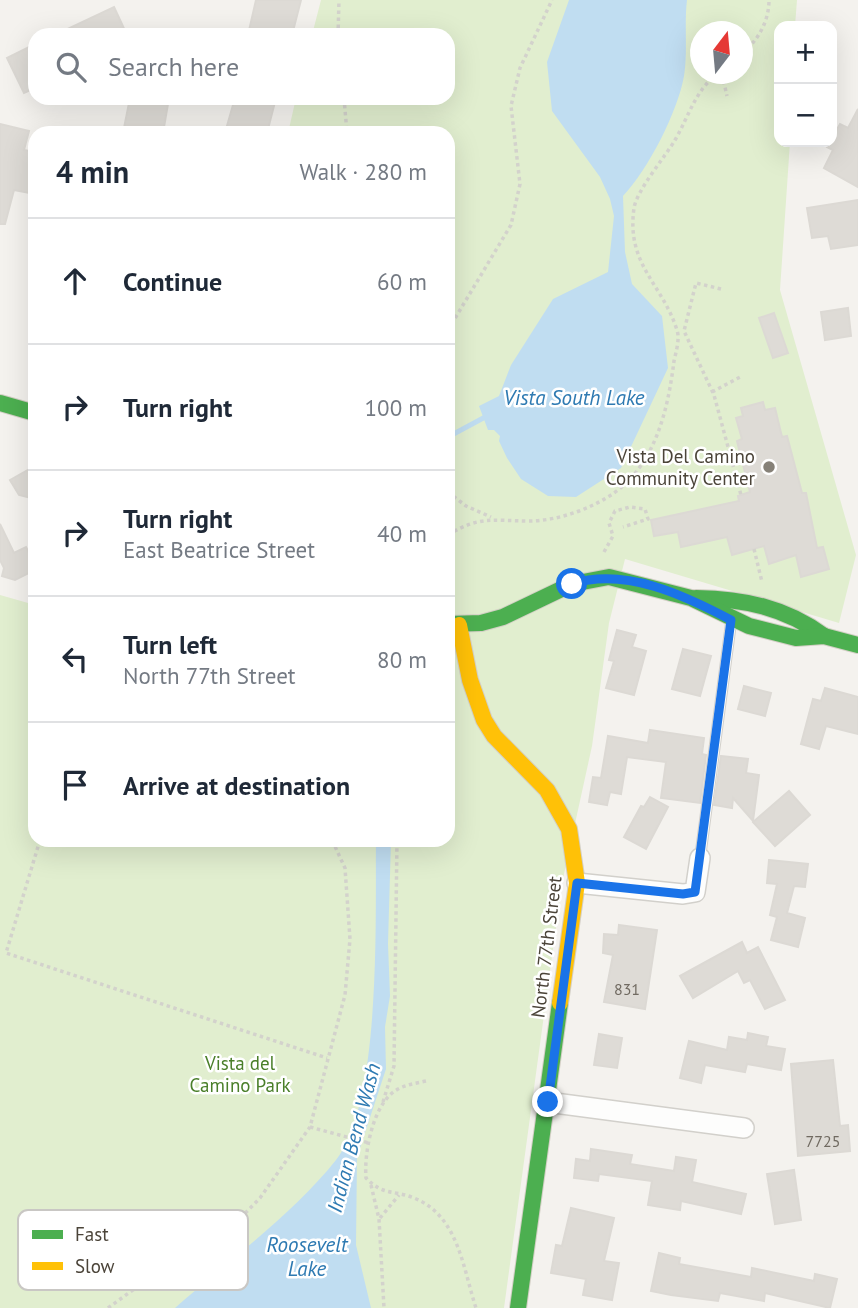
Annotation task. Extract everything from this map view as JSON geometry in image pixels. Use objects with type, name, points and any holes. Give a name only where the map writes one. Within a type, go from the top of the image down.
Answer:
[{"type":"street","points":[[0,403],[28,411]]},
{"type":"street","points":[[455,625],[503,617],[549,593],[590,578],[626,580],[691,598],[731,620],[796,638],[824,636],[858,645]]},
{"type":"street","points":[[691,598],[738,598],[802,618],[824,636]]},
{"type":"street","name":"North 77th Street","points":[[455,629],[472,691],[491,733],[559,803],[573,836],[577,883],[518,1308]]},
{"type":"street","points":[[577,883],[683,894],[695,892],[700,858]]},
{"type":"street","points":[[548,1102],[744,1128]]},
{"type":"lane","points":[[700,858],[731,620]]},
{"type":"path","points":[[338,28],[339,0]]},
{"type":"path","points":[[455,318],[511,225],[520,184],[511,106],[520,68],[552,0]]},
{"type":"path","points":[[753,45],[769,9],[769,0]]},
{"type":"path","points":[[455,497],[482,515],[496,518],[531,521],[568,515],[614,493],[633,475],[654,443],[670,390],[678,334],[669,309],[640,266],[634,236],[634,205],[679,134],[701,87],[705,84]]},
{"type":"path","points":[[723,84],[727,96]]},
{"type":"path","points":[[345,105],[346,126]]},
{"type":"path","points":[[721,289],[696,283],[684,331],[712,392],[741,495]]},
{"type":"path","points":[[712,392],[741,376]]},
{"type":"path","points":[[604,552],[613,536],[609,523],[615,511],[630,507],[645,509],[648,519],[623,527]]},
{"type":"path","points":[[455,531],[479,519],[496,518]]},
{"type":"path","points":[[754,549],[762,580],[761,587]]},
{"type":"path","points":[[6,953],[38,847]]},
{"type":"path","points":[[248,1210],[260,1198],[310,1127],[345,995],[350,939],[345,868],[335,847]]},
{"type":"path","points":[[384,1308],[379,1219],[370,1183],[366,1178],[365,1164],[394,1066],[397,847]]},
{"type":"path","points":[[0,950],[327,1058]]},
{"type":"path","points":[[381,1107],[390,1095],[406,1085],[426,1081]]},
{"type":"path","points":[[310,1127],[370,1143]]},
{"type":"path","points":[[370,1183],[423,1202],[446,1224],[459,1247],[476,1308]]},
{"type":"path","points":[[379,1219],[399,1195]]},
{"type":"path","points":[[108,1308],[132,1290]]},
{"type":"green space","name":"Vista del Camino Park","points":[[321,0],[797,0],[795,21],[774,21],[774,147],[790,147],[780,290],[856,555],[839,623],[625,559],[609,623],[592,746],[562,883],[504,1308],[0,1308],[0,595],[28,603],[28,847],[455,847],[455,126],[290,126],[294,105],[455,105],[455,28],[314,28]]},
{"type":"water","name":"Vista South Lake","points":[[569,0],[687,0],[685,67],[681,90],[652,156],[623,196],[625,252],[632,284],[662,316],[668,368],[621,468],[576,497],[548,496],[521,479],[507,458],[499,441],[500,436],[494,430],[488,430],[479,406],[499,396],[511,365],[553,299],[608,272],[614,216],[610,199],[600,177],[552,111],[547,62]]},
{"type":"water","name":"Roosevelt Lake","points":[[376,847],[391,847],[388,944],[390,996],[385,1027],[386,1069],[357,1157],[356,1245],[371,1308],[175,1308],[196,1290],[248,1290],[248,1246],[300,1199],[336,1160],[351,1132],[362,1096],[369,1053],[375,960]]},
{"type":"building","points":[[256,0],[301,0],[294,28],[250,28]]},
{"type":"building","points":[[114,7],[124,28],[70,28]]},
{"type":"building","points":[[28,48],[28,91],[24,93],[7,58]]},
{"type":"building","points":[[129,105],[168,105],[164,126],[124,126]]},
{"type":"building","points":[[233,105],[274,105],[269,126],[227,126]]},
{"type":"building","points":[[858,109],[858,187],[824,168],[833,150],[827,147],[837,147],[837,129],[840,124],[848,128]]},
{"type":"building","points":[[0,124],[28,131],[24,150],[28,151],[28,193],[14,190],[5,224],[0,224]]},
{"type":"building","points":[[858,200],[858,245],[831,249],[828,236],[812,238],[807,208]]},
{"type":"building","points":[[848,308],[851,336],[825,340],[821,312]]},
{"type":"building","points":[[774,313],[788,353],[773,358],[759,318]]},
{"type":"building","name":"Vista Del Camino Community Center","points":[[763,402],[765,410],[775,408],[782,437],[787,436],[802,493],[806,493],[817,548],[823,547],[829,569],[801,577],[796,555],[769,564],[764,546],[732,555],[727,537],[681,547],[678,532],[654,536],[651,520],[739,501],[738,496],[750,492],[737,441],[742,439],[736,418],[743,416],[741,408]]},
{"type":"building","points":[[28,470],[28,497],[19,495],[10,480]]},
{"type":"building","points":[[0,524],[14,553],[26,547],[28,574],[15,580],[2,576],[4,568],[0,560]]},
{"type":"building","points":[[617,630],[636,635],[632,647],[646,651],[634,695],[606,688],[614,661],[609,660]]},
{"type":"building","points":[[683,649],[711,656],[700,696],[672,689]]},
{"type":"building","points":[[744,686],[771,693],[765,716],[738,709]]},
{"type":"building","points":[[825,688],[858,697],[858,734],[826,726],[819,749],[801,744],[813,699],[821,701]]},
{"type":"building","points":[[650,730],[704,738],[702,754],[706,755],[700,803],[661,798],[666,762],[627,757],[621,794],[610,792],[607,805],[589,802],[593,777],[601,778],[608,736],[648,743]]},
{"type":"building","points":[[721,756],[748,759],[746,773],[759,775],[753,821],[733,798],[732,808],[714,805]]},
{"type":"building","points":[[789,791],[810,815],[775,846],[753,822]]},
{"type":"building","points":[[650,797],[668,807],[646,849],[624,837],[641,806],[644,807]]},
{"type":"building","points":[[769,860],[808,864],[805,887],[794,886],[787,913],[805,918],[798,947],[771,940],[777,917],[770,915],[777,884],[767,883]]},
{"type":"building","points":[[619,925],[657,930],[645,1009],[604,1002],[613,955],[603,953],[604,934],[618,935]]},
{"type":"building","points":[[742,942],[747,953],[758,947],[785,1000],[765,1009],[750,980],[744,983],[738,971],[693,998],[680,976]]},
{"type":"building","points":[[748,1033],[768,1037],[766,1046],[785,1049],[781,1070],[747,1064],[745,1072],[705,1065],[701,1083],[680,1078],[689,1041],[727,1050],[729,1037],[747,1040]]},
{"type":"building","points":[[599,1034],[622,1038],[617,1068],[594,1065]]},
{"type":"building","points":[[833,1060],[840,1126],[848,1125],[850,1151],[798,1156],[791,1064]]},
{"type":"building","points":[[591,1149],[632,1155],[630,1164],[674,1171],[676,1157],[696,1160],[692,1182],[746,1194],[741,1214],[681,1201],[680,1210],[648,1205],[652,1181],[599,1174],[598,1181],[574,1178],[576,1159],[590,1161]]},
{"type":"building","points":[[794,1170],[801,1220],[775,1224],[767,1174]]},
{"type":"building","points":[[571,1208],[614,1218],[604,1261],[619,1263],[612,1300],[583,1295],[586,1279],[551,1273],[556,1245],[562,1246]]},
{"type":"building","points":[[659,1253],[680,1258],[679,1264],[751,1277],[752,1268],[814,1281],[815,1274],[837,1279],[830,1308],[765,1293],[764,1301],[720,1293],[718,1301],[671,1295],[651,1291]]},
{"type":"waterway","name":"Indian Bend Wash","points":[[455,433],[487,416]]},
{"type":"traffic: fast","points":[[0,403],[28,411]]},
{"type":"traffic: fast","points":[[455,624],[481,623],[503,617],[572,584],[609,577],[691,598],[749,626],[796,638],[824,636],[858,645]]},
{"type":"traffic: fast","points":[[696,598],[731,600],[763,606],[794,618],[824,636]]},
{"type":"traffic: fast","points":[[518,1308],[560,1003]]},
{"type":"traffic: slow","points":[[459,625],[470,680],[484,720],[494,736],[547,790],[569,829],[577,883],[560,1003]]},
{"type":"place","name":"Vista Del Camino Community Center","points":[[769,467]]},
{"type":"route","points":[[548,1102],[577,883],[683,894],[695,892],[731,620],[691,598],[626,580],[590,578],[572,584]]}]
